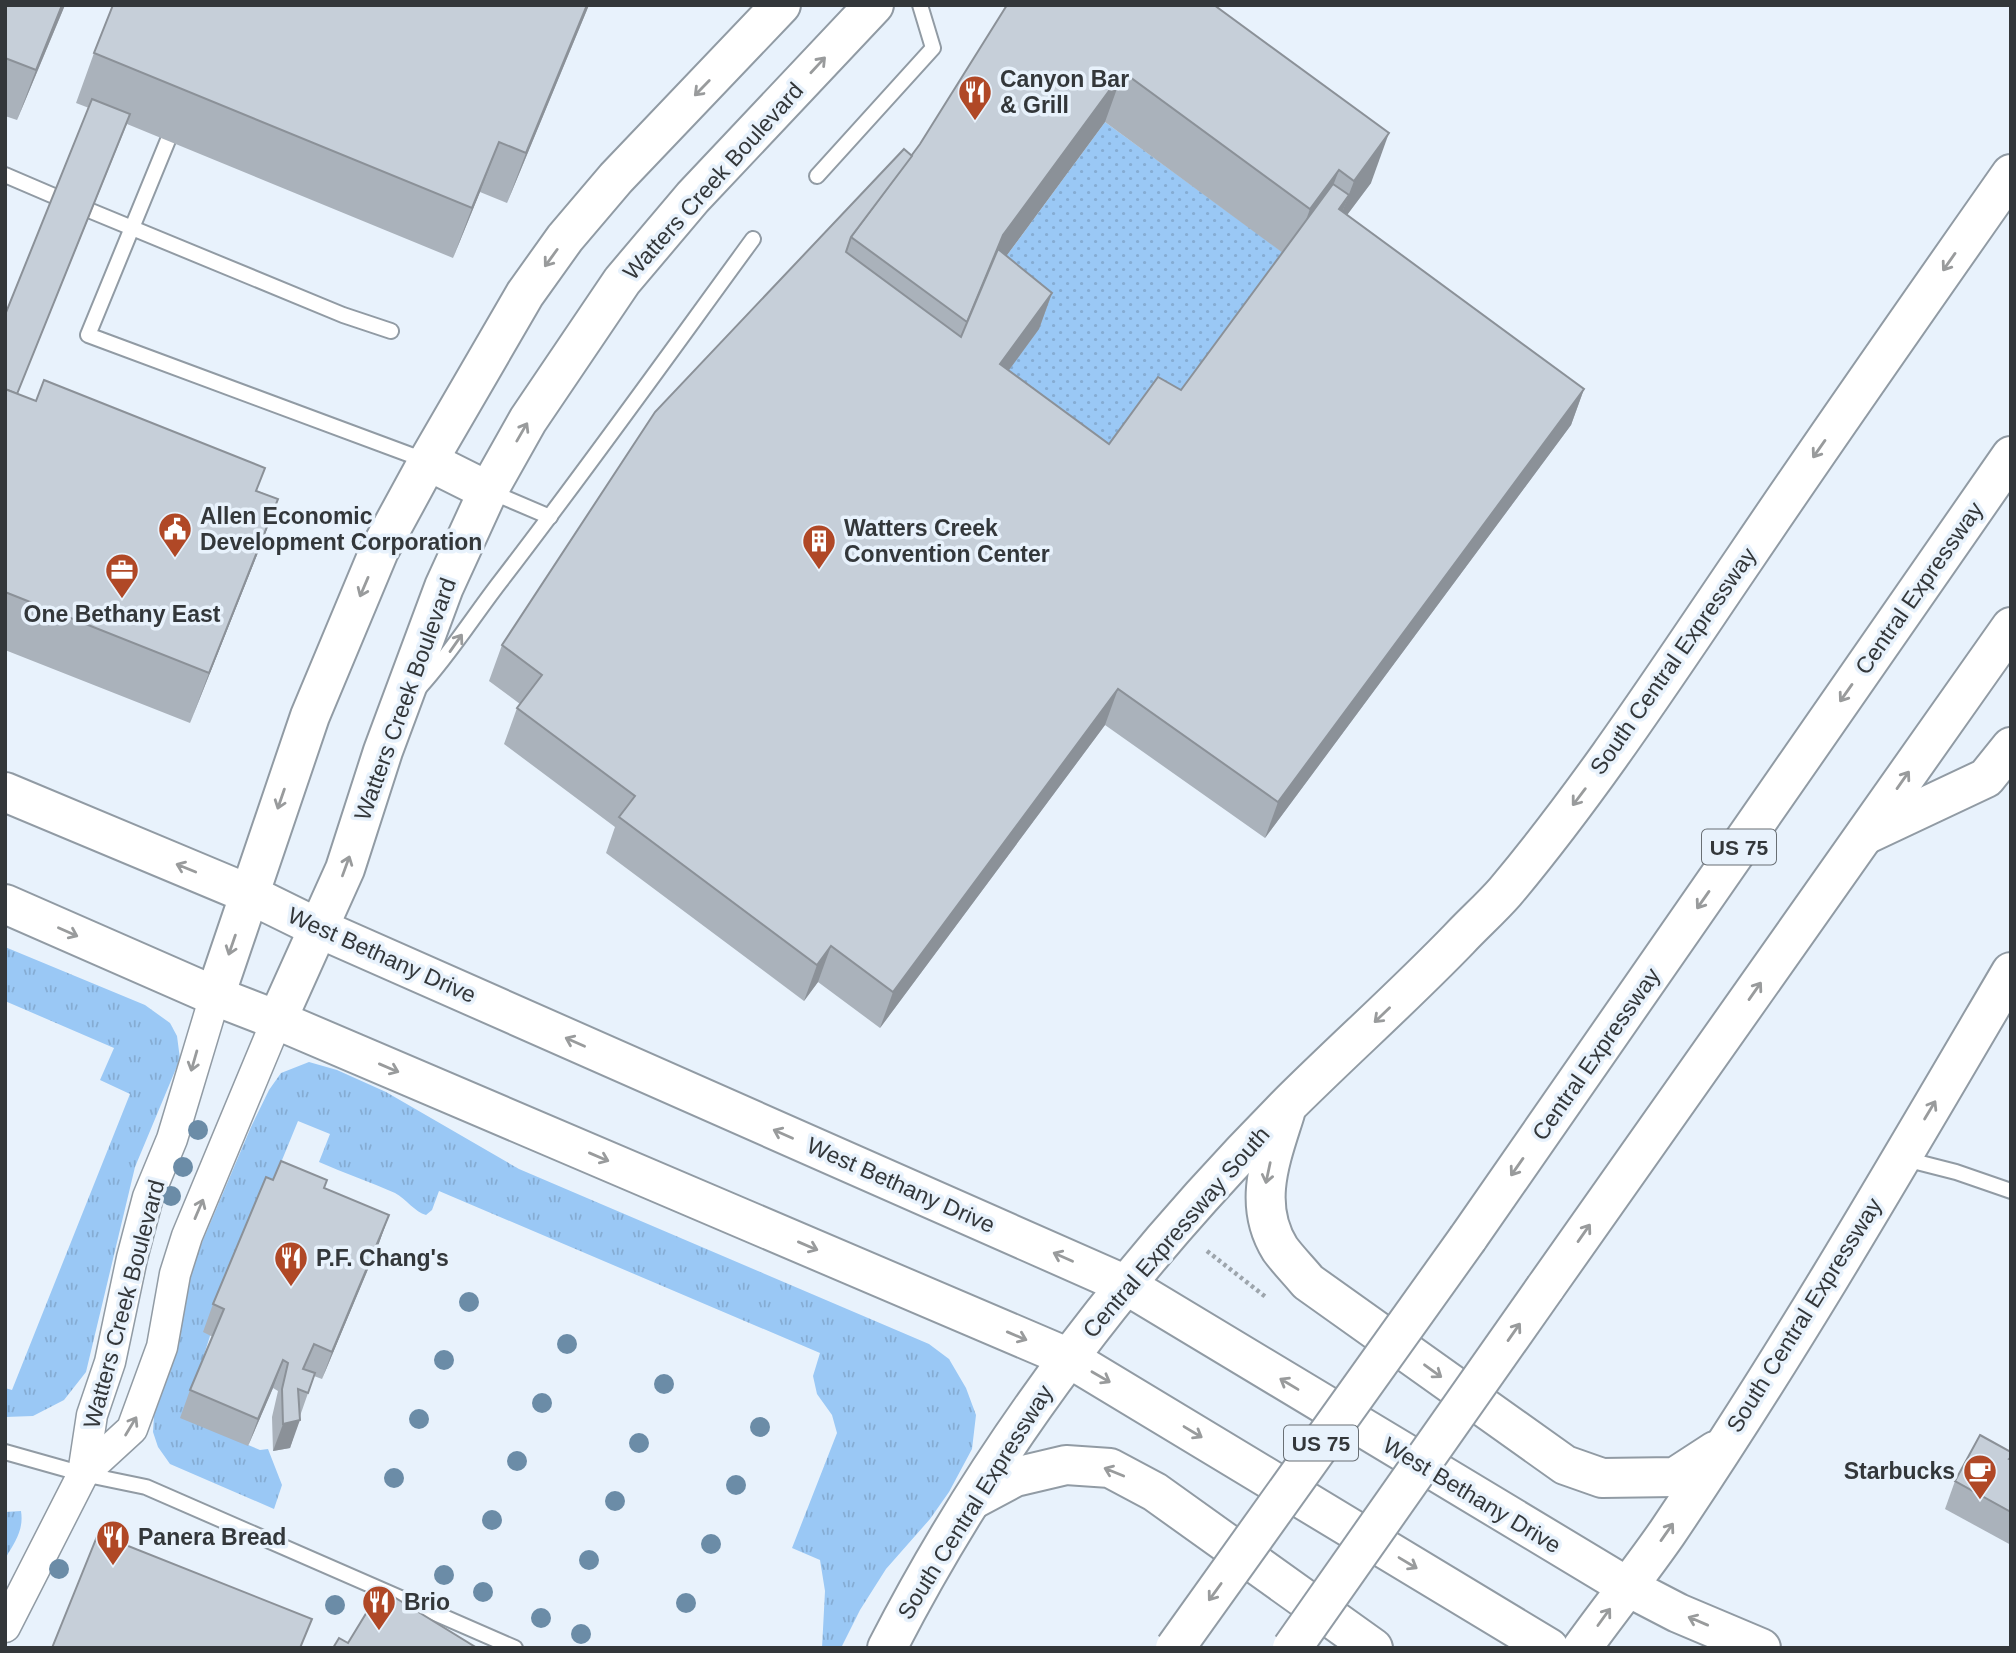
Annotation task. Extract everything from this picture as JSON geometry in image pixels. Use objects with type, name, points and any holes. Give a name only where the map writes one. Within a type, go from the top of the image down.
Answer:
[{"type":"main road","name":"Watters Creek Boulevard","points":[[215,996],[310,716],[379,551],[428,461],[525,294],[565,238],[616,178],[781,5]]},
{"type":"main road","name":"Watters Creek Boulevard","points":[[277,1020],[345,869],[397,714],[444,587],[488,491],[528,420],[622,281],[693,197],[874,5]]},
{"type":"main road","name":"South Central Expressway","points":[[1286,1107],[1503,895],[1620,742],[1790,491],[2011,174]]},
{"type":"main road","name":"Central Expressway","points":[[1175,1648],[1468,1238],[2011,456]]},
{"type":"main road","points":[[428,461],[488,491]]},
{"type":"main road","points":[[1292,1648],[2011,628]]},
{"type":"main road","points":[[1864,836],[1986,778],[2011,747]]},
{"type":"main road","name":"West Bethany Drive","points":[[5,792],[249,894],[318,928],[1126,1285],[1626,1586],[1678,1613],[1761,1648]]},
{"type":"main road","points":[[5,904],[215,996],[1067,1357],[1549,1648]]},
{"type":"main road","name":"South Central Expressway","points":[[1582,1648],[1665,1535],[1725,1444],[1810,1309],[2011,972]]},
{"type":"main road","points":[[1286,1107],[1265,1178],[1265,1211],[1280,1248],[1308,1282],[1565,1465],[1602,1478],[1675,1477],[1725,1444]]},
{"type":"main road","name":"Central Expressway South","points":[[1067,1357],[1228,1168],[1286,1107]]},
{"type":"main road","name":"South Central Expressway","points":[[887,1648],[971,1500],[1028,1411],[1067,1357]]},
{"type":"main road","points":[[971,1500],[1015,1477],[1066,1465],[1110,1468],[1155,1492],[1373,1648]]},
{"type":"street","name":"Watters Creek Boulevard","points":[[5,1627],[83,1474],[92,1415],[110,1362],[148,1197],[172,1139],[215,996]]},
{"type":"street","name":"Watters Creek Boulevard","points":[[83,1474],[132,1429],[162,1347],[175,1273],[187,1236],[277,1020]]},
{"type":"lane","points":[[817,176],[933,48],[920,5]]},
{"type":"lane","points":[[168,140],[88,335],[428,461]]},
{"type":"lane","points":[[5,175],[54,196]]},
{"type":"lane","points":[[91,211],[343,315],[391,331]]},
{"type":"lane","points":[[397,714],[444,660],[753,239]]},
{"type":"lane","points":[[488,491],[550,517]]},
{"type":"lane","points":[[1900,1158],[1956,1172],[2011,1191]]},
{"type":"lane","points":[[5,1452],[83,1474],[146,1487],[514,1648]]},
{"type":"green space","points":[[1105,122],[1292,259],[1168,426],[1096,480],[987,400],[985,285]]},
{"type":"green space","points":[[5,947],[145,1005],[170,1023],[177,1036],[180,1059],[135,1167],[86,1372],[64,1400],[33,1416],[5,1417],[5,1388],[12,1390],[130,1094],[100,1080],[114,1048],[5,1001]]},
{"type":"green space","points":[[309,1062],[337,1070],[386,1092],[519,1169],[929,1344],[949,1359],[966,1388],[976,1415],[972,1449],[949,1492],[930,1519],[886,1569],[860,1610],[841,1648],[822,1648],[825,1591],[820,1560],[792,1548],[837,1433],[832,1415],[817,1394],[813,1376],[820,1353],[439,1191],[432,1210],[426,1215],[395,1193],[319,1162],[330,1134],[298,1121],[210,1336],[184,1418],[260,1450],[268,1449],[282,1485],[274,1509],[170,1464],[158,1447],[153,1432],[154,1416],[183,1318],[192,1266],[269,1090],[281,1073]]},
{"type":"green space","points":[[21,1511],[20,1530],[5,1559],[5,1512]]},
{"type":"building","points":[[5,5],[62,5],[36,70],[5,58]]},
{"type":"building","points":[[113,5],[587,5],[526,153],[499,142],[472,208],[94,53]]},
{"type":"building","points":[[1007,5],[1214,5],[1389,133],[1354,181],[1339,170],[1310,209],[1123,72],[1003,235],[967,322],[851,237],[920,144]]},
{"type":"building","points":[[92,99],[130,114],[17,394],[5,389],[5,315]]},
{"type":"building","points":[[904,149],[912,156],[851,237],[846,252],[961,337],[998,249],[1052,293],[1000,364],[1109,444],[1158,377],[1181,390],[1333,184],[1349,195],[1339,209],[1584,389],[1278,802],[1118,689],[893,992],[831,946],[817,965],[619,817],[635,796],[517,708],[542,675],[502,645],[655,412]]},
{"type":"building","name":"One Bethany East","points":[[44,380],[265,468],[256,491],[278,499],[209,673],[5,592],[5,389],[36,401]]},
{"type":"building","name":"P.F. Chang's","points":[[281,1161],[327,1180],[324,1188],[389,1215],[332,1352],[314,1344],[303,1369],[315,1373],[308,1393],[298,1389],[300,1420],[283,1424],[282,1389],[288,1363],[283,1360],[258,1419],[190,1390],[224,1309],[213,1304],[266,1177],[273,1180]]},
{"type":"building","points":[[1980,1435],[2011,1452],[2011,1512],[1955,1481]]},
{"type":"building","points":[[98,1534],[312,1619],[300,1648],[52,1648]]},
{"type":"building","points":[[381,1589],[477,1648],[333,1648],[339,1638],[348,1643]]},
{"type":"place","name":"Canyon Bar & Grill","points":[[975,122]]},
{"type":"place","name":"Allen Economic Development Corporation","points":[[175,559]]},
{"type":"place","name":"Watters Creek Convention Center","points":[[819,571]]},
{"type":"place","name":"One Bethany East","points":[[122,600]]},
{"type":"place","name":"P.F. Chang's","points":[[291,1288]]},
{"type":"place","name":"Starbucks","points":[[1980,1501]]},
{"type":"place","name":"Panera Bread","points":[[113,1567]]},
{"type":"place","name":"Brio","points":[[379,1632]]}]
